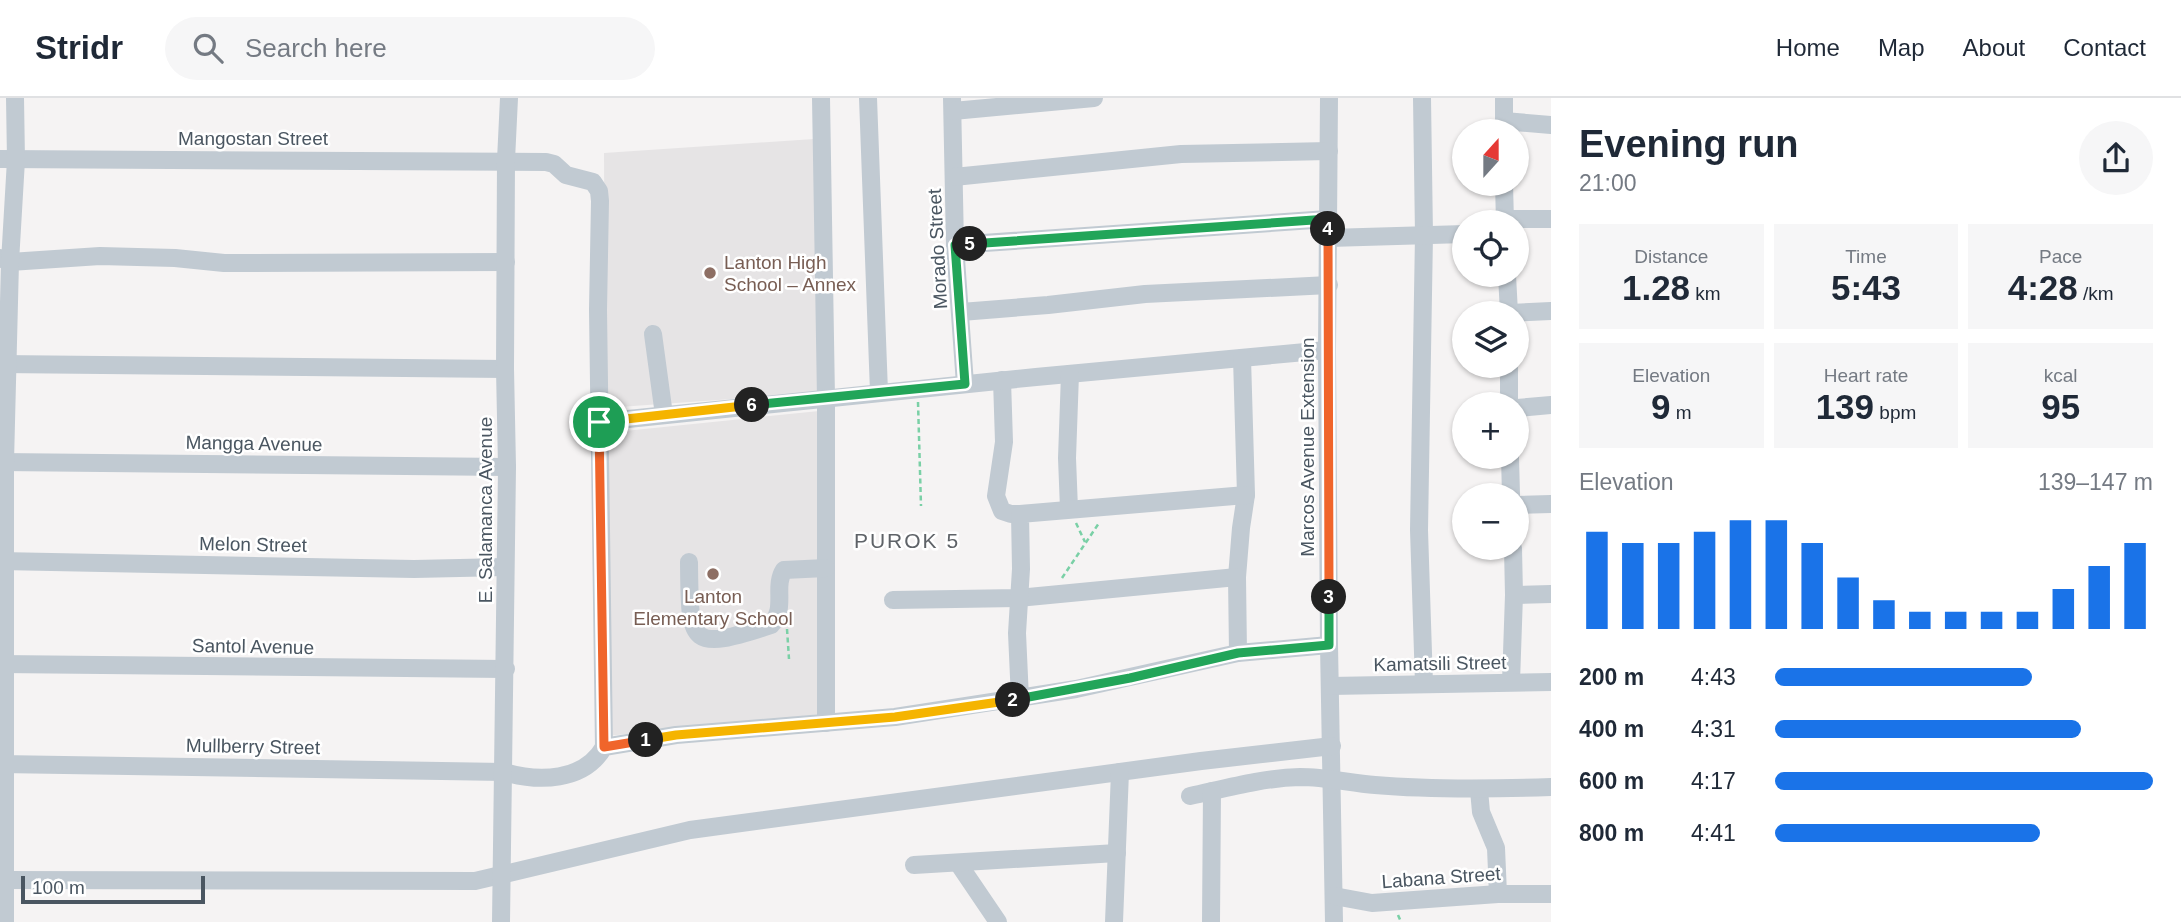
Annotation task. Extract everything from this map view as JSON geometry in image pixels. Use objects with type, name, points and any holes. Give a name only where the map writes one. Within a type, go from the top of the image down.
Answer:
[{"type":"street","points":[[5,922],[2,664],[5,260],[8,159],[15,98]]},
{"type":"street","name":"E. Salamanca Avenue","points":[[501,922],[506,669],[506,160],[509,98]]},
{"type":"street","points":[[821,98],[826,398],[826,723]]},
{"type":"street","points":[[868,98],[879,392]]},
{"type":"street","name":"Morado Street","points":[[965,384],[955,245],[953,105],[1094,98]]},
{"type":"street","name":"Marcos Avenue Extension","points":[[1329,98],[1327,350],[1334,922]]},
{"type":"street","points":[[1422,98],[1424,235],[1419,530],[1424,684]]},
{"type":"street","points":[[1504,98],[1504,119]]},
{"type":"street","points":[[1530,125],[1551,125]]},
{"type":"street","points":[[954,177],[1181,154],[1329,151]]},
{"type":"street","name":"Mangostan Street","points":[[8,159],[506,160],[550,163],[566,175],[593,182],[599,191],[599,422]]},
{"type":"street","points":[[955,245],[1328,219]]},
{"type":"street","points":[[1529,220],[1551,219]]},
{"type":"street","points":[[1329,238],[1452,234]]},
{"type":"street","points":[[5,260],[100,256],[224,262],[506,262]]},
{"type":"street","points":[[961,312],[1145,294],[1329,285]]},
{"type":"street","points":[[1529,312],[1551,311]]},
{"type":"street","points":[[653,334],[664,415]]},
{"type":"street","points":[[1327,350],[879,392],[599,422],[604,747],[676,735],[895,717],[1020,699],[1130,678],[1238,653],[1329,645]]},
{"type":"street","points":[[1238,653],[1237,577],[1246,495],[1242,358]]},
{"type":"street","points":[[5,364],[505,369]]},
{"type":"street","points":[[1069,509],[1067,458],[1070,374]]},
{"type":"street","points":[[1002,380],[1004,442],[996,496],[1002,511],[1020,514],[1246,495]]},
{"type":"street","points":[[1529,407],[1551,405]]},
{"type":"street","name":"Mangga Avenue","points":[[3,462],[507,467]]},
{"type":"street","points":[[1529,505],[1551,504]]},
{"type":"street","points":[[1020,514],[1021,569],[1017,644],[1020,699]]},
{"type":"street","points":[[1511,682],[1513,560]]},
{"type":"street","name":"Melon Street","points":[[3,561],[414,569],[505,567]]},
{"type":"street","points":[[689,562],[689,617],[693,630],[701,638],[713,640],[738,636],[771,625],[779,611],[780,579],[784,570],[826,568]]},
{"type":"street","points":[[893,600],[1018,598],[1237,577]]},
{"type":"street","points":[[1514,594],[1551,594]]},
{"type":"street","name":"Santol Avenue","points":[[2,664],[506,669]]},
{"type":"street","name":"Kamatsili Street","points":[[1330,687],[1551,682]]},
{"type":"street","points":[[3,880],[457,882],[503,876],[690,830],[1332,746]]},
{"type":"street","name":"Mullberry Street","points":[[3,764],[504,772],[526,778],[558,778],[586,765],[600,755],[604,747]]},
{"type":"street","points":[[1114,922],[1120,772]]},
{"type":"street","points":[[1190,796],[1268,779],[1333,778],[1374,785],[1479,790],[1551,787]]},
{"type":"street","points":[[1479,790],[1481,812],[1496,848],[1498,894]]},
{"type":"street","points":[[1211,922],[1212,791]]},
{"type":"street","points":[[914,865],[1117,853]]},
{"type":"street","points":[[958,863],[998,922]]},
{"type":"street","name":"Labana Street","points":[[1334,896],[1373,903],[1498,894],[1551,894]]},
{"type":"street","points":[[1372,922],[1373,903]]},
{"type":"path","points":[[918,389],[921,506]]},
{"type":"path","points":[[1050,595],[1093,530],[1117,505]]},
{"type":"shaded area","name":"Lanton High School – Annex","points":[[814,139],[819,393],[605,408],[604,153]]},
{"type":"shaded area","name":"Lanton Elementary School","points":[[819,411],[822,714],[607,736],[605,433]]},
{"type":"place","name":"Lanton High School – Annex","points":[[710,273]]},
{"type":"place","name":"Lanton Elementary School","points":[[713,574]]},
{"type":"district","name":"PUROK 5","points":[[907,541]]},
{"type":"route","points":[[1328,219],[1329,645],[1238,653],[1076,689],[895,717],[676,735],[604,747],[599,422],[965,384],[955,245],[1328,219]]}]
